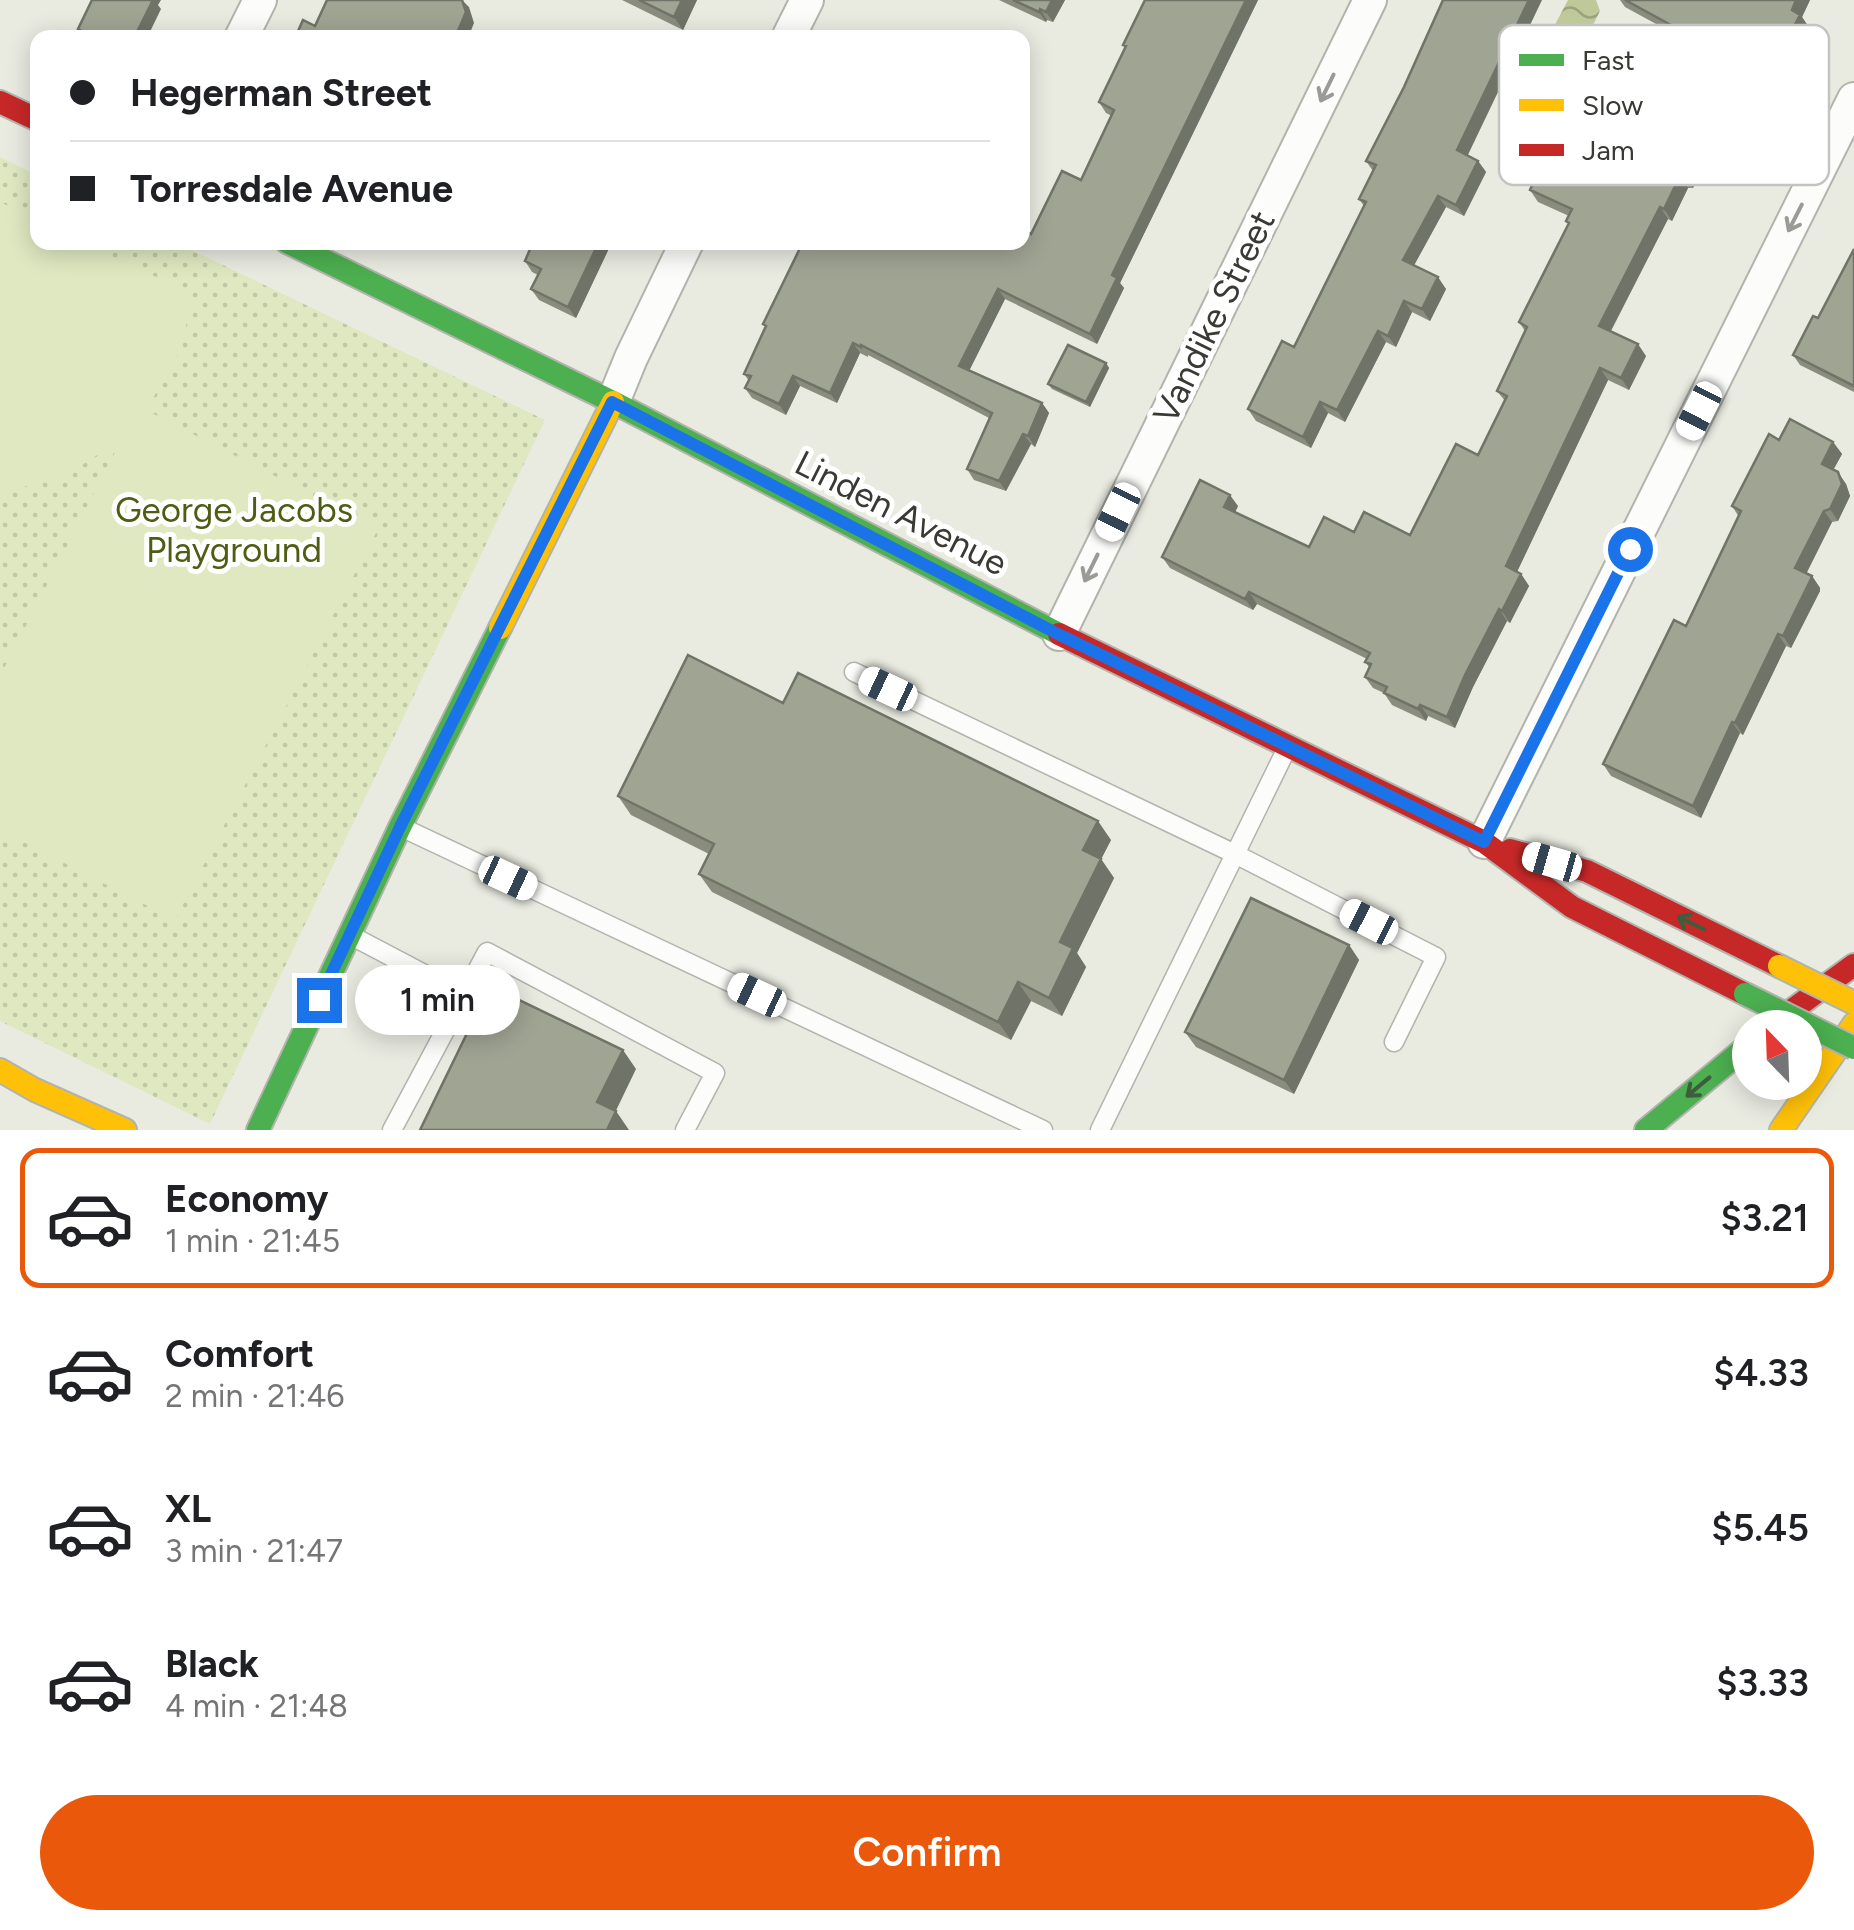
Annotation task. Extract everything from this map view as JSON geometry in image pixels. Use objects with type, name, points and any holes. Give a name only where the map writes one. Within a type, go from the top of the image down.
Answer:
[{"type":"main road","points":[[0,102],[30,116]]},
{"type":"main road","name":"Linden Avenue","points":[[304,250],[612,402],[1058,634],[1484,842],[1586,872],[1854,1003]]},
{"type":"main road","points":[[258,1130],[400,827],[612,402]]},
{"type":"main road","name":"Linden Avenue","points":[[1484,842],[1572,907],[1854,1048]]},
{"type":"main road","points":[[1794,1010],[1854,964]]},
{"type":"main road","points":[[1781,1130],[1854,1024]]},
{"type":"main road","points":[[1646,1130],[1732,1059]]},
{"type":"main road","points":[[0,1070],[125,1130]]},
{"type":"main road","points":[[30,1087],[43,1116]]},
{"type":"street","points":[[245,30],[260,0]]},
{"type":"street","points":[[792,30],[806,0]]},
{"type":"street","name":"Vandike Street","points":[[1058,634],[1370,0]]},
{"type":"street","points":[[1829,149],[1854,99]]},
{"type":"street","points":[[1484,842],[1811,185]]},
{"type":"street","points":[[612,402],[684,250]]},
{"type":"lane","points":[[854,672],[1235,854],[1436,957],[1394,1042]]},
{"type":"lane","points":[[1100,1130],[1288,746]]},
{"type":"lane","points":[[400,827],[1043,1130]]},
{"type":"lane","points":[[350,935],[464,996]]},
{"type":"lane","points":[[392,1130],[486,952],[715,1073],[685,1130]]},
{"type":"green space","name":"George Jacobs Playground","points":[[0,157],[30,172],[30,250],[192,250],[545,420],[210,1124],[0,1021]]},
{"type":"green space","points":[[0,202],[30,217],[30,250],[99,250],[192,294],[176,359],[146,410],[378,529],[175,920],[0,830],[0,676],[125,433],[71,470],[37,484],[0,492]]},
{"type":"water","points":[[1568,0],[1596,0],[1600,11],[1593,25],[1555,25]]},
{"type":"building","points":[[92,0],[153,0],[138,30],[78,29]]},
{"type":"building","points":[[327,0],[462,0],[466,12],[458,30],[299,30],[303,20],[315,26]]},
{"type":"building","points":[[639,0],[682,0],[674,17]]},
{"type":"building","points":[[1013,0],[1052,0],[1046,12],[1039,12]]},
{"type":"building","points":[[1145,0],[1246,0],[1112,275],[1117,278],[1090,334],[998,289],[959,366],[1042,403],[1028,436],[1023,434],[999,481],[967,469],[992,413],[861,345],[853,343],[830,393],[793,376],[779,404],[745,388],[751,376],[744,374],[766,326],[763,324],[799,250],[1030,250],[1030,234],[1062,171],[1081,180],[1114,110],[1099,102],[1126,46],[1123,45]]},
{"type":"building","points":[[1443,0],[1529,0],[1517,25],[1499,25],[1499,62],[1457,150],[1478,161],[1456,205],[1438,196],[1403,260],[1438,277],[1422,309],[1404,301],[1388,336],[1378,331],[1337,410],[1320,402],[1303,437],[1248,409],[1282,341],[1294,347],[1366,202],[1359,199],[1376,165],[1366,161]]},
{"type":"building","points":[[1625,0],[1796,0],[1792,10],[1800,15],[1795,25],[1671,25]]},
{"type":"building","points":[[1532,185],[1676,185],[1664,209],[1660,207],[1599,326],[1638,344],[1621,378],[1600,368],[1506,566],[1521,574],[1502,611],[1499,609],[1447,717],[1384,693],[1387,687],[1365,677],[1371,664],[1365,662],[1370,653],[1249,592],[1245,599],[1162,557],[1200,480],[1230,495],[1224,507],[1309,547],[1324,517],[1354,532],[1364,512],[1410,535],[1456,444],[1478,455],[1507,396],[1497,391],[1527,327],[1519,322],[1569,223],[1566,221],[1572,209],[1530,190]]},
{"type":"building","points":[[1854,249],[1854,386],[1793,355],[1813,316],[1818,318]]},
{"type":"building","points":[[530,250],[595,250],[568,307],[531,289],[541,269],[525,261]]},
{"type":"building","points":[[1068,345],[1106,363],[1086,402],[1048,384]]},
{"type":"building","points":[[1790,419],[1833,442],[1822,464],[1838,472],[1842,484],[1795,568],[1812,576],[1811,579],[1783,636],[1778,634],[1735,723],[1732,722],[1693,806],[1603,764],[1674,620],[1686,626],[1741,511],[1732,506],[1769,434],[1779,440]]},
{"type":"building","points":[[688,655],[783,703],[798,673],[1098,821],[1083,850],[1101,859],[1060,942],[1073,948],[1049,998],[1018,982],[998,1022],[699,874],[714,844],[618,796]]},
{"type":"building","points":[[1251,898],[1349,945],[1284,1080],[1185,1032]]},
{"type":"building","points":[[490,986],[623,1050],[597,1102],[616,1111],[607,1130],[420,1130]]},
{"type":"traffic: fast","points":[[303,250],[613,402],[1059,634]]},
{"type":"traffic: fast","points":[[258,1130],[400,827],[500,628]]},
{"type":"traffic: fast","points":[[1745,994],[1854,1048]]},
{"type":"traffic: fast","points":[[1646,1130],[1732,1059]]},
{"type":"traffic: slow","points":[[500,628],[613,402]]},
{"type":"traffic: slow","points":[[1779,966],[1854,1003]]},
{"type":"traffic: slow","points":[[1781,1130],[1854,1024]]},
{"type":"traffic: slow","points":[[0,1070],[125,1130]]},
{"type":"traffic: jam","points":[[0,102],[30,116]]},
{"type":"traffic: jam","points":[[1059,634],[1484,842],[1572,907],[1745,994]]},
{"type":"traffic: jam","points":[[1510,850],[1587,871],[1779,966]]},
{"type":"traffic: jam","points":[[1792,1010],[1854,965]]},
{"type":"route","points":[[319,1000],[400,827],[612,402],[1058,634],[1484,842],[1630,549]]}]
